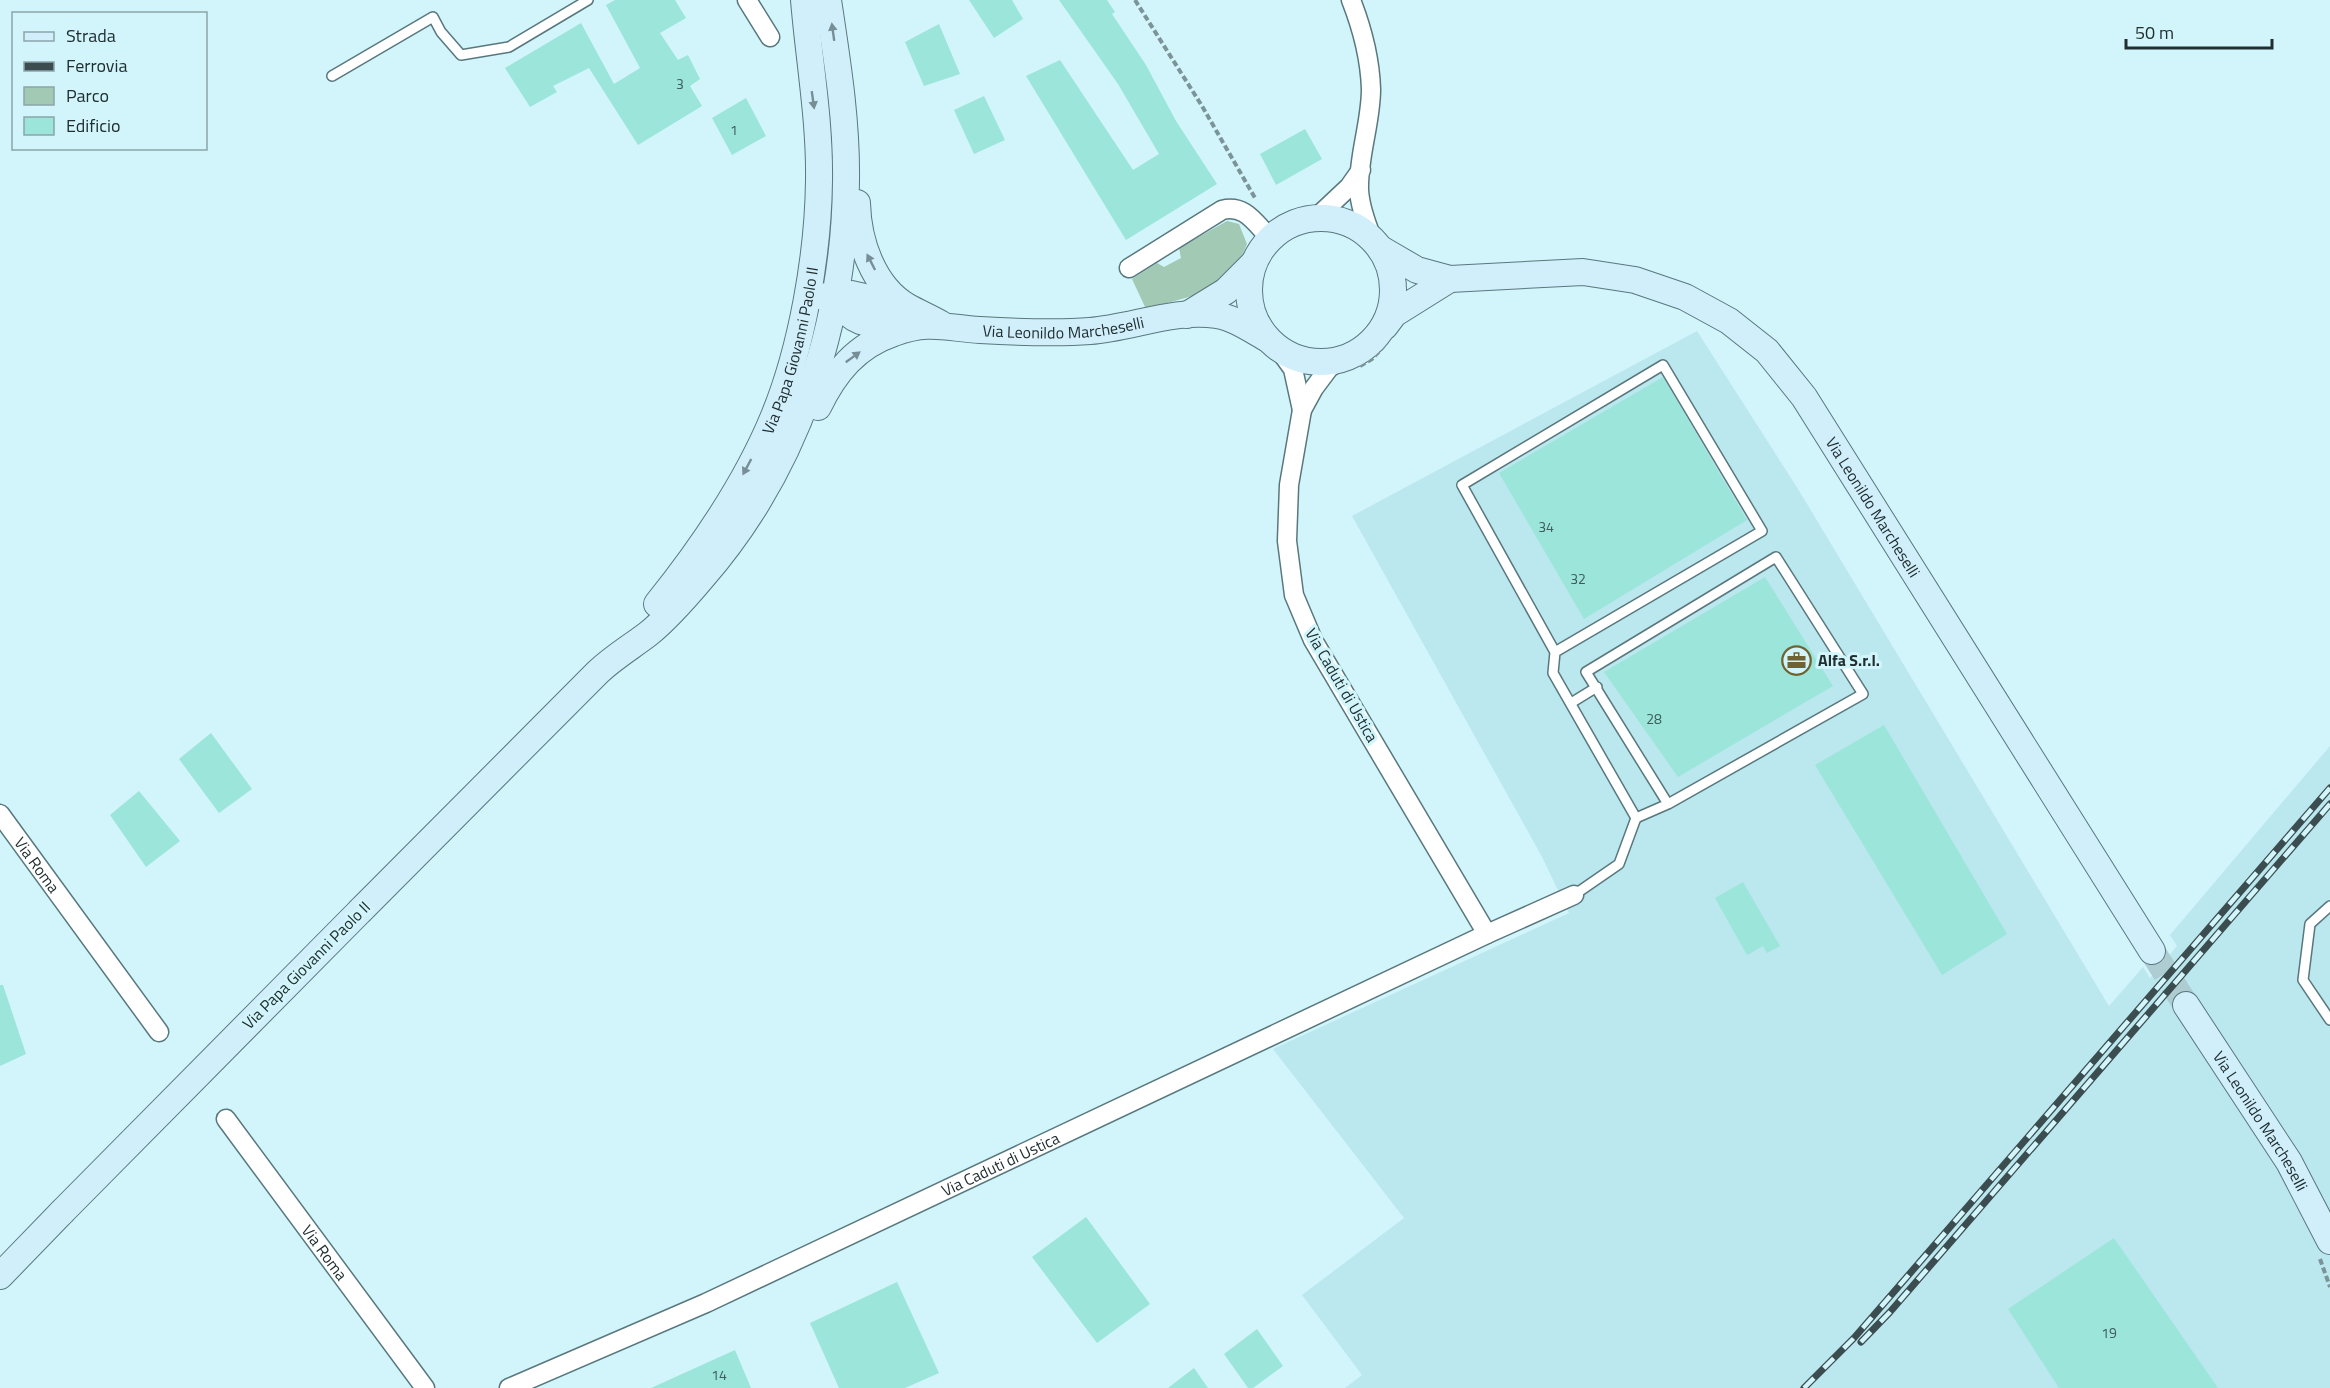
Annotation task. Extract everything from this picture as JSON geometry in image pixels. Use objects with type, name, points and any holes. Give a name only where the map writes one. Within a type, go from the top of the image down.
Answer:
[{"type":"street","points":[[747,0],[770,37]]},
{"type":"street","name":"Via Papa Giovanni Paolo II","points":[[0,1276],[615,656],[683,571],[732,496],[774,416],[797,345],[807,294],[819,182],[817,130],[804,0]]},
{"type":"street","name":"Via Papa Giovanni Paolo II","points":[[615,656],[650,632],[702,578],[752,512],[786,454],[817,374],[835,299],[844,236],[846,180],[843,106],[828,0]]},
{"type":"street","points":[[1187,315],[1216,315],[1234,320],[1300,360],[1317,363],[1348,364],[1369,345],[1385,336],[1393,303],[1393,281],[1363,214],[1359,190],[1371,90],[1366,49],[1351,0]]},
{"type":"street","name":"Via Papa Giovanni Paolo II","points":[[717,559],[736,550],[754,528],[827,389],[844,364],[869,345],[923,319],[886,288],[868,259],[857,220],[856,138],[851,95],[837,65]]},
{"type":"street","points":[[1316,218],[1349,187],[1361,170]]},
{"type":"street","points":[[1129,268],[1222,210],[1233,207],[1244,210],[1270,238]]},
{"type":"street","points":[[1187,315],[1226,291],[1253,264],[1270,238],[1284,227],[1316,218],[1344,221],[1377,244]]},
{"type":"street","name":"Via Leonildo Marcheselli","points":[[1377,244],[1417,270],[1450,279],[1583,272],[1635,280],[1685,297],[1729,321],[1767,351],[1804,397],[2152,951]]},
{"type":"street","points":[[1253,264],[1248,282],[1248,297],[1255,321],[1273,345]]},
{"type":"street","name":"Via Leonildo Marcheselli","points":[[1385,336],[1394,314],[1450,279]]},
{"type":"street","name":"Via Leonildo Marcheselli","points":[[807,294],[835,299],[851,294],[923,319],[978,330],[1089,331],[1187,315]]},
{"type":"street","name":"Via Caduti di Ustica","points":[[1273,345],[1293,369],[1302,410],[1289,485],[1287,541],[1294,595],[1313,640],[1487,934]]},
{"type":"street","name":"Via Caduti di Ustica","points":[[1302,410],[1329,368],[1348,364]]},
{"type":"street","name":"Via Roma","points":[[0,814],[159,1032]]},
{"type":"street","name":"Via Caduti di Ustica","points":[[509,1388],[727,1294],[1574,894]]},
{"type":"street","name":"Via Leonildo Marcheselli","points":[[2186,1005],[2289,1162],[2330,1241]]},
{"type":"street","name":"Via Roma","points":[[226,1119],[424,1388]]},
{"type":"lane","points":[[332,76],[433,17],[441,32],[461,55],[509,47],[588,0]]},
{"type":"lane","points":[[1555,652],[1762,531],[1663,365],[1462,485],[1555,652],[1553,673],[1636,818]]},
{"type":"lane","points":[[1574,894],[1619,864],[1636,818],[1668,804],[1863,694],[1776,557],[1586,672],[1668,804]]},
{"type":"lane","points":[[1570,703],[1597,687]]},
{"type":"lane","points":[[2330,906],[2310,924],[2303,980],[2330,1020]]},
{"type":"path","points":[[1136,0],[1256,198]]},
{"type":"path","points":[[1348,364],[1372,359],[1385,336]]},
{"type":"shaded area","points":[[1697,331],[1798,489],[2109,1006],[2143,967],[2150,978],[2177,946],[2170,935],[2330,746],[2330,1388],[1345,1388],[1362,1375],[1302,1295],[1404,1218],[1273,1049],[1569,913],[1541,855],[1352,516]]},
{"type":"green space","points":[[1227,221],[1239,224],[1247,244],[1240,260],[1217,289],[1146,309],[1132,279],[1157,263],[1164,267],[1181,258],[1179,248]]},
{"type":"building","points":[[615,0],[675,0],[686,18],[660,33],[678,60],[688,55],[700,79],[690,86],[702,106],[638,145],[589,68],[553,86],[557,92],[530,107],[505,68],[581,23],[614,84],[640,68],[606,5]]},
{"type":"building","points":[[969,0],[1012,0],[1023,19],[994,38]]},
{"type":"building","points":[[1059,0],[1107,0],[1115,12],[1112,14],[1146,65],[1176,121],[1217,184],[1126,240],[1026,76],[1060,60],[1133,170],[1159,154],[1118,84]]},
{"type":"building","points":[[939,24],[960,74],[924,86],[905,42]]},
{"type":"building","points":[[984,96],[1005,140],[974,154],[954,110]]},
{"type":"building","points":[[746,98],[766,136],[732,155],[712,118]]},
{"type":"building","points":[[1305,129],[1322,159],[1276,185],[1260,154]]},
{"type":"building","points":[[1663,377],[1747,520],[1584,619],[1499,473]]},
{"type":"building","points":[[1765,577],[1833,686],[1678,777],[1604,672]]},
{"type":"building","points":[[1884,725],[2007,934],[1942,975],[1815,765]]},
{"type":"building","points":[[211,733],[252,789],[219,813],[179,759]]},
{"type":"building","points":[[139,791],[180,841],[146,867],[110,815]]},
{"type":"building","points":[[1743,882],[1780,946],[1767,953],[1763,946],[1747,955],[1715,898]]},
{"type":"building","points":[[0,985],[3,985],[26,1054],[0,1066]]},
{"type":"building","points":[[1086,1217],[1150,1304],[1097,1343],[1032,1257]]},
{"type":"building","points":[[2114,1238],[2218,1388],[2059,1388],[2008,1309]]},
{"type":"building","points":[[897,1282],[939,1373],[905,1388],[839,1388],[810,1323]]},
{"type":"building","points":[[1257,1329],[1283,1366],[1253,1388],[1248,1388],[1224,1354]]},
{"type":"building","points":[[735,1350],[751,1388],[651,1388]]},
{"type":"building","points":[[1194,1368],[1208,1388],[1168,1388]]},
{"type":"tunnel","points":[[2152,951],[2186,1005]]},
{"type":"railway","points":[[1804,1388],[1854,1338],[2330,788]]},
{"type":"railway","points":[[1861,1342],[1890,1312],[2330,804]]},
{"type":"place","name":"Alfa S.r.l.","points":[[1797,660]]}]
